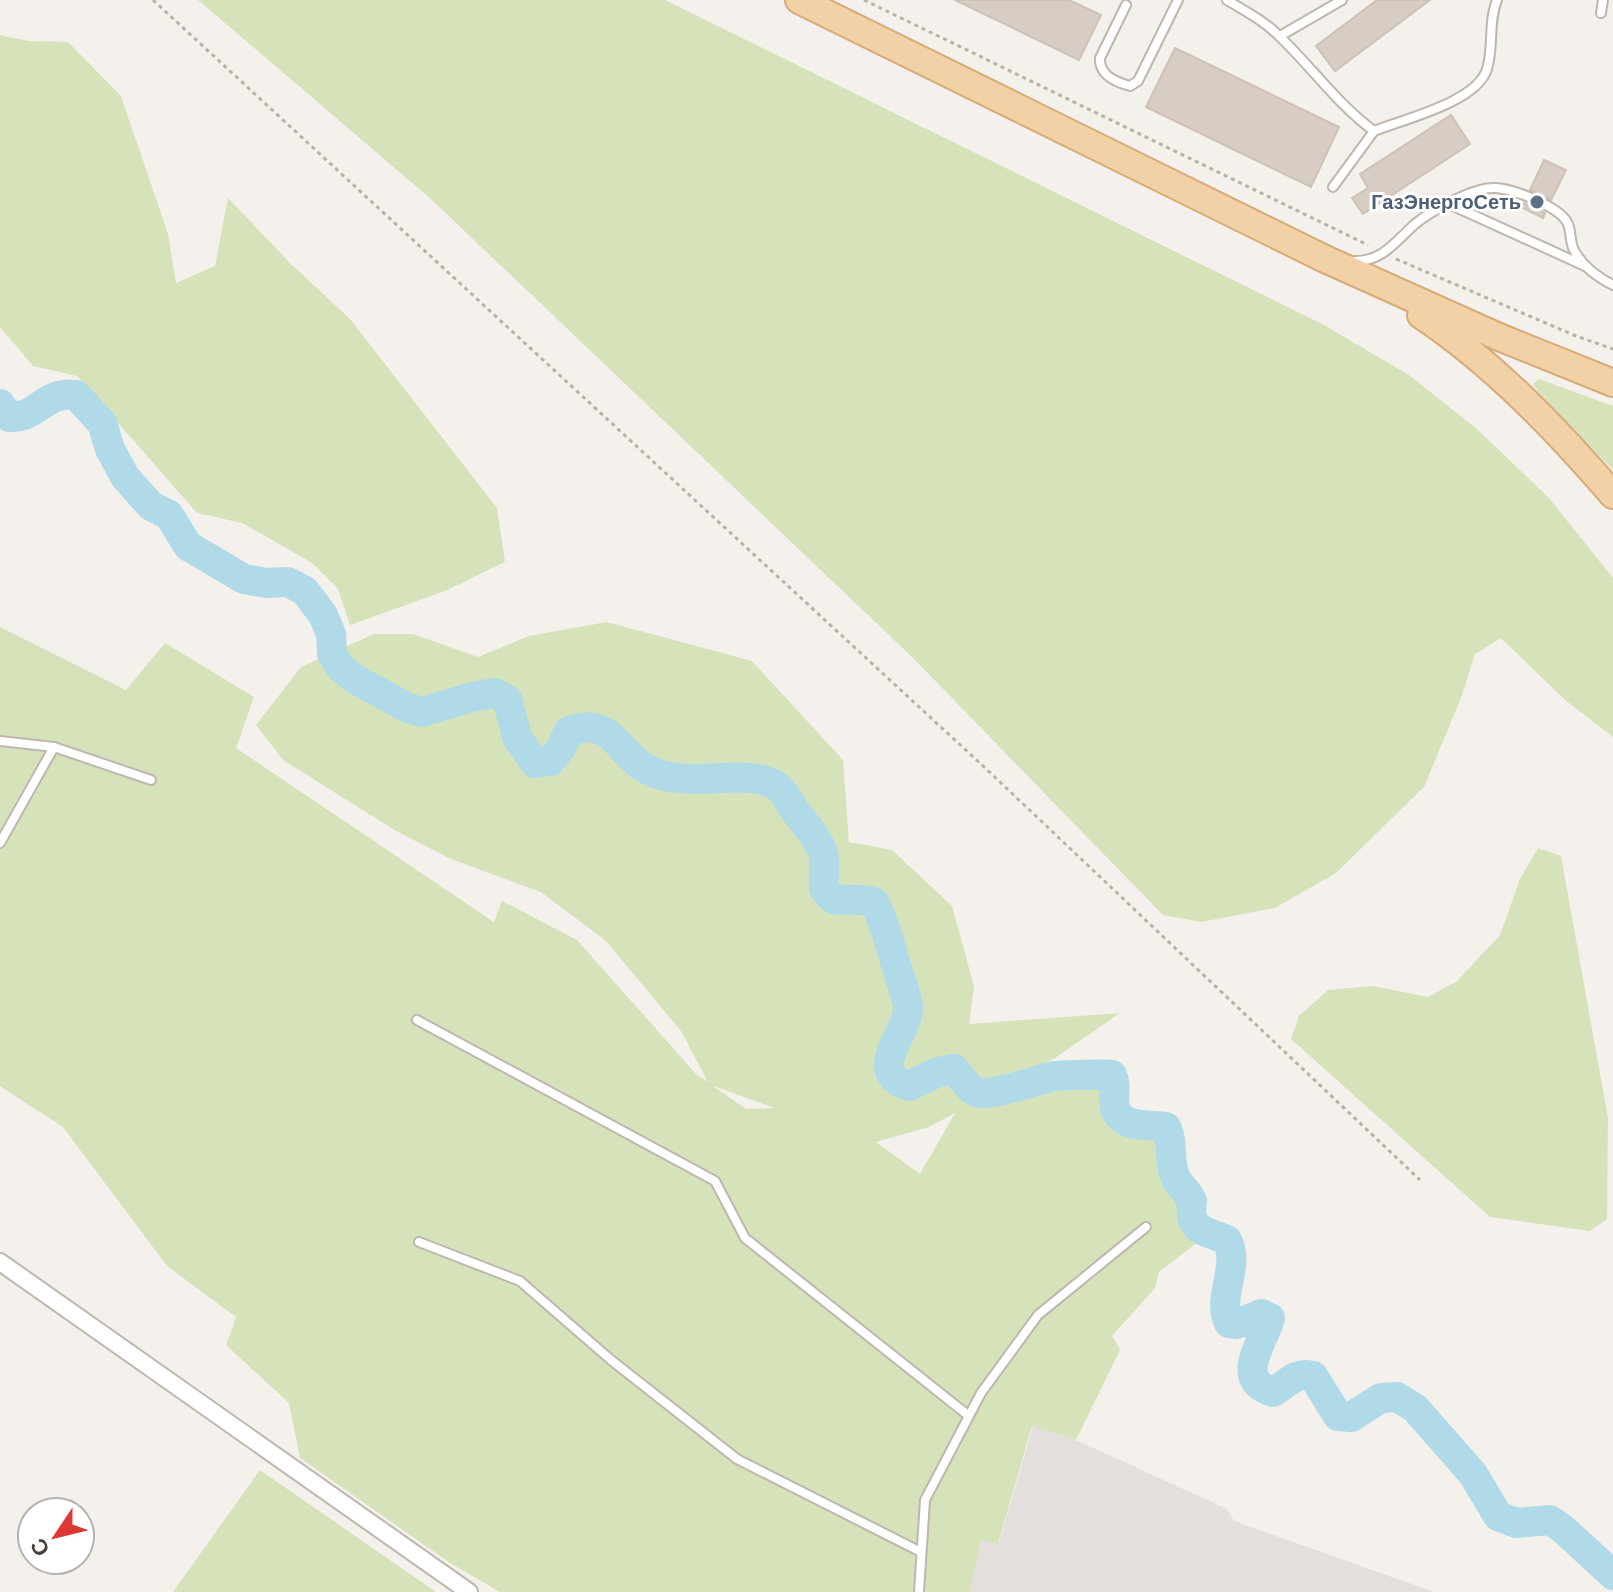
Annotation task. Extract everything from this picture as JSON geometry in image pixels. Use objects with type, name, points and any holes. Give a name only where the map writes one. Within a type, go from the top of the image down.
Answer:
[{"type":"main road","points":[[799,0],[1325,259],[1499,337],[1613,383]]},
{"type":"main road","points":[[1325,259],[1423,316],[1458,342],[1532,408],[1613,495]]},
{"type":"street","points":[[0,1262],[469,1592]]},
{"type":"lane","points":[[1116,0],[1127,2],[1099,65],[1104,75],[1130,86],[1138,81],[1178,0]]},
{"type":"lane","points":[[1227,0],[1280,36],[1340,102],[1374,131]]},
{"type":"lane","points":[[1280,36],[1342,0]]},
{"type":"lane","points":[[1601,13],[1603,0]]},
{"type":"lane","points":[[1333,187],[1374,131],[1460,97],[1476,87],[1483,79],[1488,64],[1496,1]]},
{"type":"lane","points":[[1325,259],[1359,262],[1374,259],[1415,224],[1477,190],[1492,187],[1509,189],[1563,217],[1568,224],[1573,246],[1586,266]]},
{"type":"lane","points":[[1449,204],[1586,266],[1613,285]]},
{"type":"lane","points":[[0,741],[54,747],[151,780]]},
{"type":"lane","points":[[0,843],[54,747]]},
{"type":"lane","points":[[417,1020],[715,1181],[745,1238],[969,1416]]},
{"type":"lane","points":[[919,1592],[925,1500],[981,1393],[1038,1315],[1146,1227]]},
{"type":"lane","points":[[419,1242],[520,1281],[611,1360],[737,1459],[921,1552]]},
{"type":"path","points":[[153,0],[970,754],[1420,1180]]},
{"type":"path","points":[[864,0],[1384,253],[1613,349]]},
{"type":"shaded area","points":[[1033,1426],[1076,1440],[1227,1509],[1234,1521],[1434,1592],[970,1592],[981,1539],[999,1543]]},
{"type":"green space","points":[[198,0],[665,0],[1324,325],[1409,375],[1477,429],[1549,498],[1613,578],[1613,737],[1565,700],[1501,638],[1475,654],[1461,698],[1424,787],[1336,873],[1275,908],[1201,922],[1163,915],[912,657],[432,200]]},
{"type":"green space","points":[[0,35],[28,41],[68,42],[121,96],[168,234],[176,283],[215,266],[228,198],[290,263],[350,319],[497,508],[505,562],[445,591],[350,625],[338,589],[311,562],[242,523],[197,513],[77,376],[33,366],[0,327]]},
{"type":"green space","points":[[1539,379],[1613,406],[1613,470],[1537,390],[1533,384]]},
{"type":"green space","points":[[607,622],[752,661],[843,760],[849,842],[892,850],[952,906],[974,986],[969,1024],[1120,1013],[1055,1058],[979,1100],[1002,1100],[1102,1082],[1117,1122],[1131,1130],[1158,1136],[1163,1173],[1181,1200],[1177,1209],[1198,1242],[1159,1272],[1155,1288],[1112,1336],[1120,1350],[1076,1440],[1032,1426],[998,1544],[981,1540],[970,1592],[500,1592],[450,1563],[300,1458],[289,1403],[226,1345],[236,1317],[167,1266],[63,1127],[0,1086],[0,627],[126,690],[165,643],[254,697],[236,748],[494,922],[502,901],[577,940],[697,1075],[708,1082],[681,1031],[606,941],[541,892],[451,859],[396,831],[283,760],[256,725],[301,667],[374,634],[413,634],[478,657],[529,636]],"holes":[[[714,1086],[774,1108],[746,1109]],[[955,1113],[920,1174],[876,1142],[929,1127]]]},
{"type":"green space","points":[[1538,848],[1561,856],[1608,1118],[1607,1219],[1590,1231],[1490,1217],[1291,1039],[1299,1016],[1328,990],[1373,986],[1428,997],[1457,981],[1500,935],[1520,879]]},
{"type":"green space","points":[[260,1470],[436,1592],[173,1592]]},
{"type":"building","points":[[955,0],[1069,0],[1101,15],[1079,60]]},
{"type":"building","points":[[1377,0],[1430,0],[1335,71],[1316,46]]},
{"type":"building","points":[[1175,48],[1339,127],[1311,187],[1146,107]]},
{"type":"building","points":[[1451,115],[1470,144],[1363,214],[1352,198],[1368,188],[1360,174]]},
{"type":"building","points":[[1544,160],[1566,170],[1551,200],[1530,190]]},
{"type":"building","points":[[1524,203],[1545,213],[1543,218],[1521,207]]},
{"type":"waterway","points":[[0,404],[9,417],[19,416],[56,397],[76,395],[102,423],[110,449],[125,477],[151,506],[169,515],[188,546],[244,579],[266,583],[288,582],[305,591],[323,615],[331,634],[332,654],[341,668],[408,708],[422,712],[494,693],[507,699],[518,739],[535,763],[550,761],[569,731],[597,729],[607,733],[632,758],[655,773],[686,779],[751,778],[777,786],[820,845],[824,858],[824,889],[833,899],[874,902],[882,919],[908,1007],[889,1062],[896,1080],[909,1086],[938,1072],[954,1069],[970,1088],[982,1093],[1055,1076],[1112,1075],[1114,1100],[1120,1116],[1132,1123],[1166,1127],[1174,1173],[1192,1201],[1195,1224],[1227,1240],[1231,1250],[1225,1303],[1229,1323],[1237,1324],[1261,1314],[1270,1318],[1252,1369],[1254,1378],[1261,1386],[1273,1392],[1297,1377],[1313,1376],[1338,1416],[1351,1417],[1381,1398],[1397,1397],[1415,1408],[1473,1474],[1498,1516],[1516,1523],[1550,1520],[1613,1575]]},
{"type":"place","name":"ГазЭнергоСеть","points":[[1537,202]]}]
